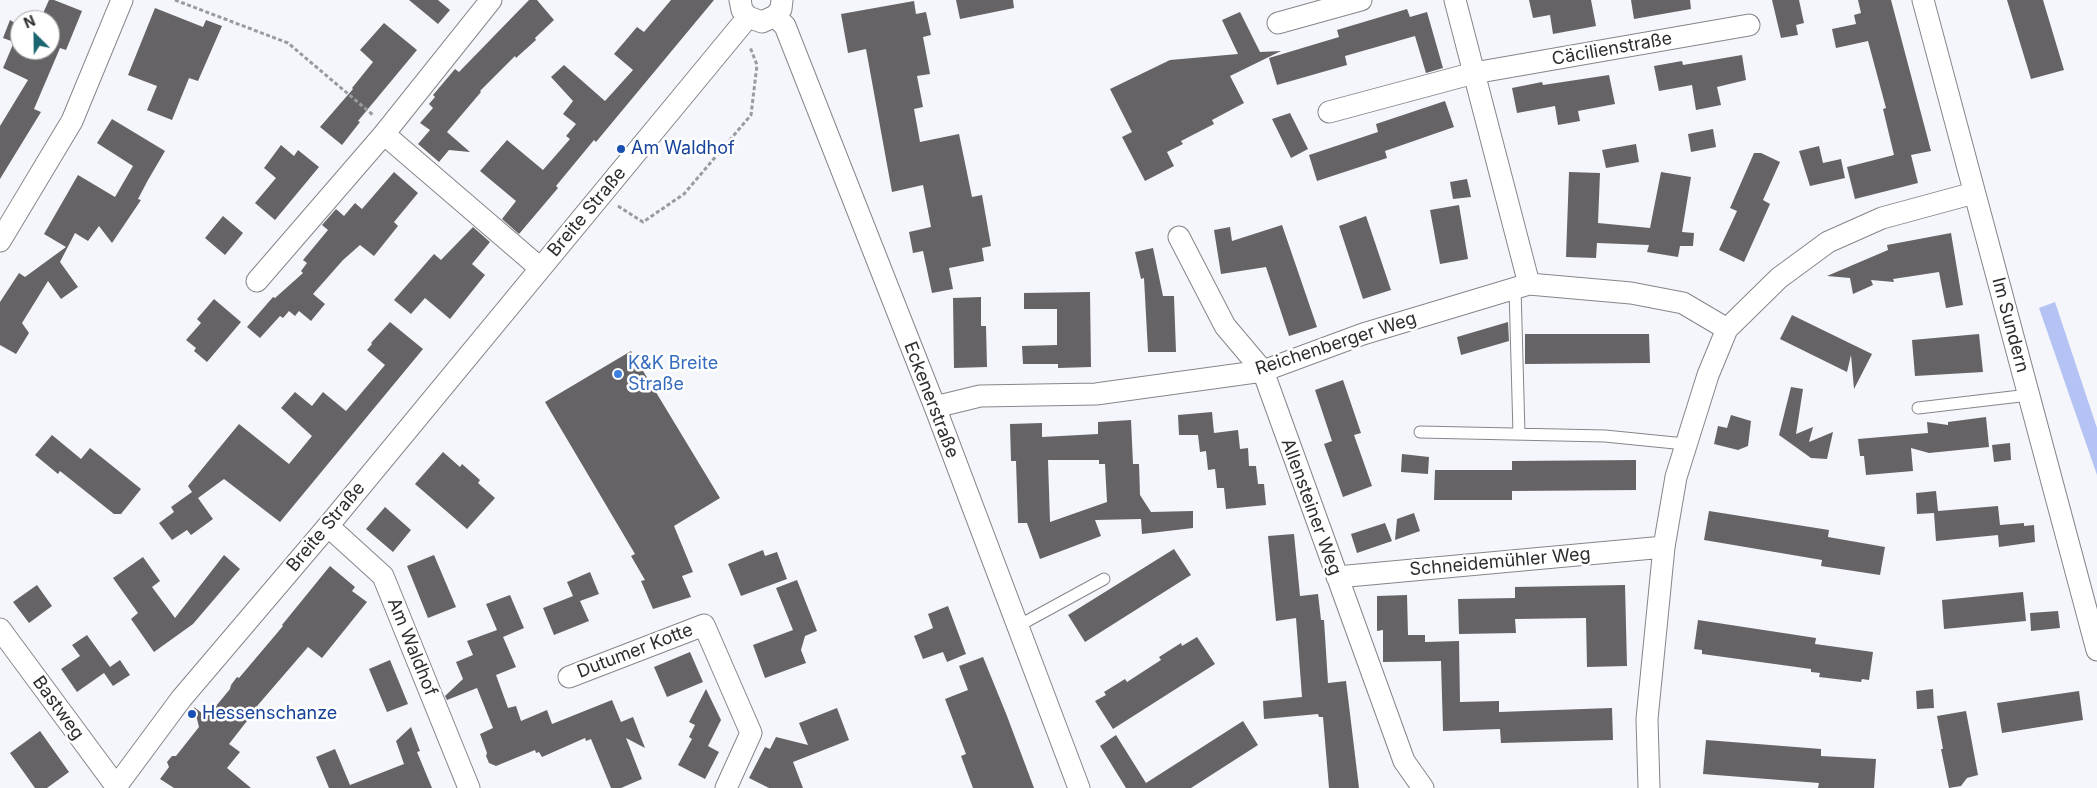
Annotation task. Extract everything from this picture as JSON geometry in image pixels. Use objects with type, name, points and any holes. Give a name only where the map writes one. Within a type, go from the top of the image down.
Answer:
[{"type":"street","points":[[0,241],[72,121],[122,0]]},
{"type":"street","points":[[257,281],[386,131],[491,0]]},
{"type":"street","points":[[1278,22],[1361,0]]},
{"type":"street","points":[[1455,0],[1474,73],[1522,286]]},
{"type":"street","name":"Im Sundern","points":[[1923,0],[2097,650]]},
{"type":"street","points":[[743,14],[762,22],[779,8]]},
{"type":"street","name":"Eckenerstraße","points":[[779,8],[935,407],[1079,788]]},
{"type":"street","name":"Breite Straße","points":[[116,787],[181,699],[328,526],[602,195],[743,14]]},
{"type":"street","name":"Cäcilienstraße","points":[[1329,112],[1474,73],[1749,25]]},
{"type":"street","name":"Breite Straße","points":[[386,131],[540,268]]},
{"type":"street","points":[[1649,788],[1647,718],[1664,547],[1676,477],[1685,444],[1708,375],[1727,330],[1780,278],[1828,242],[1882,218],[1974,192]]},
{"type":"street","name":"Allensteiner Weg","points":[[1179,237],[1225,326],[1263,371],[1404,761],[1423,788]]},
{"type":"street","name":"Reichenberger Weg","points":[[935,407],[980,396],[1096,394],[1263,371],[1363,334],[1522,286],[1630,293],[1683,303],[1727,330]]},
{"type":"street","name":"Am Waldhof","points":[[328,526],[383,576],[469,788]]},
{"type":"street","name":"Schneidemühler Weg","points":[[1337,577],[1664,547]]},
{"type":"street","name":"Dutumer Kotte","points":[[569,677],[704,625],[750,734],[726,788]]},
{"type":"street","name":"Bastweg","points":[[0,629],[116,787]]},
{"type":"lane","points":[[1519,434],[1522,286]]},
{"type":"lane","points":[[1918,408],[2029,395]]},
{"type":"lane","points":[[1420,432],[1606,436],[1685,444]]},
{"type":"lane","points":[[1018,626],[1104,579]]},
{"type":"path","points":[[175,0],[288,43],[386,131]]},
{"type":"path","points":[[602,195],[643,222],[684,194],[751,115],[757,65],[743,14]]},
{"type":"shaded area","points":[[2055,302],[2097,428],[2097,475],[2039,308]]},
{"type":"building","points":[[49,0],[54,0],[82,11],[66,50],[60,48],[60,10],[44,10]]},
{"type":"building","points":[[409,0],[438,0],[450,10],[438,24]]},
{"type":"building","points":[[529,0],[537,0],[554,20],[535,38],[536,40],[516,58],[515,56],[480,91],[447,132],[470,152],[449,150],[439,162],[418,144],[430,130],[420,123],[433,108],[429,104],[435,97],[433,95],[455,69],[459,72]]},
{"type":"building","points":[[671,0],[714,0],[596,142],[594,140],[556,186],[558,188],[519,234],[502,219],[516,201],[480,171],[507,140],[543,170],[570,139],[566,136],[576,124],[563,114],[573,101],[551,77],[564,65],[605,101],[633,70],[614,54],[637,27],[644,32]]},
{"type":"building","points":[[956,0],[1013,0],[1014,8],[960,19]]},
{"type":"building","points":[[1529,0],[1591,0],[1596,26],[1553,34],[1550,15],[1533,18]]},
{"type":"building","points":[[1631,0],[1690,0],[1691,9],[1634,19]]},
{"type":"building","points":[[1772,0],[1799,0],[1804,23],[1796,25],[1798,35],[1781,38]]},
{"type":"building","points":[[1858,0],[1891,0],[1931,151],[1911,155],[1918,183],[1855,199],[1847,167],[1894,155],[1883,109],[1886,108],[1868,41],[1836,48],[1832,29],[1856,24],[1854,15],[1861,13]]},
{"type":"building","points":[[2007,0],[2043,0],[2064,70],[2031,79]]},
{"type":"building","points":[[914,1],[916,14],[926,12],[931,35],[923,37],[930,74],[917,76],[923,107],[914,109],[920,142],[959,134],[972,197],[982,195],[991,246],[982,248],[984,261],[949,268],[953,289],[932,293],[923,251],[913,253],[909,232],[931,227],[923,185],[892,192],[866,49],[848,53],[841,14]]},
{"type":"building","points":[[155,8],[203,27],[206,20],[222,26],[198,81],[189,78],[172,120],[147,110],[157,86],[128,75]]},
{"type":"building","points":[[1407,9],[1410,17],[1427,12],[1443,68],[1426,73],[1415,36],[1345,56],[1347,65],[1277,85],[1269,58],[1339,37],[1337,30]]},
{"type":"building","points":[[1240,12],[1260,52],[1281,51],[1230,76],[1244,103],[1212,120],[1214,124],[1181,141],[1183,144],[1167,152],[1174,166],[1145,181],[1122,137],[1132,132],[1110,89],[1170,60],[1238,54],[1222,20]]},
{"type":"building","points":[[10,20],[10,41],[3,38]]},
{"type":"building","points":[[384,23],[417,50],[358,121],[360,122],[342,145],[320,127],[353,89],[373,62],[360,50]]},
{"type":"building","points":[[10,51],[10,60],[55,60],[34,109],[41,112],[0,179],[0,126],[28,80],[3,68]]},
{"type":"building","points":[[1742,55],[1746,80],[1717,87],[1721,105],[1696,110],[1692,85],[1659,91],[1654,66],[1682,61],[1683,65]]},
{"type":"building","points":[[1609,75],[1615,104],[1578,111],[1580,121],[1558,125],[1555,106],[1517,113],[1512,88],[1542,82],[1543,85]]},
{"type":"building","points":[[1445,101],[1454,127],[1385,151],[1387,158],[1317,181],[1309,155],[1378,132],[1376,124]]},
{"type":"building","points":[[1290,113],[1308,149],[1291,158],[1272,119]]},
{"type":"building","points":[[112,119],[165,151],[138,199],[141,200],[112,243],[99,226],[88,241],[75,233],[60,262],[78,287],[61,299],[48,281],[22,323],[29,333],[16,354],[0,345],[0,302],[19,273],[25,277],[66,247],[44,234],[78,175],[115,197],[133,166],[97,143]]},
{"type":"building","points":[[1713,129],[1716,147],[1691,152],[1688,134]]},
{"type":"building","points":[[1636,144],[1639,162],[1606,168],[1602,150]]},
{"type":"building","points":[[281,145],[294,156],[298,150],[319,167],[275,220],[255,203],[276,178],[264,168]]},
{"type":"building","points":[[1819,146],[1823,163],[1841,159],[1845,178],[1810,186],[1799,151]]},
{"type":"building","points":[[1754,153],[1761,153],[1780,162],[1763,200],[1770,204],[1744,262],[1719,250],[1737,211],[1730,208]]},
{"type":"building","points":[[394,172],[418,193],[394,222],[398,226],[374,256],[360,245],[343,260],[313,294],[325,304],[311,321],[299,311],[295,316],[289,311],[283,318],[280,316],[260,338],[247,327],[273,297],[275,298],[303,273],[301,271],[307,263],[303,260],[328,230],[322,225],[336,209],[344,216],[355,203],[362,209]]},
{"type":"building","points":[[1569,172],[1600,173],[1598,223],[1650,228],[1661,172],[1691,177],[1682,232],[1694,233],[1693,246],[1680,246],[1678,257],[1647,252],[1649,245],[1597,243],[1596,258],[1566,257]]},
{"type":"building","points":[[1467,179],[1471,197],[1453,199],[1450,182]]},
{"type":"building","points":[[1459,205],[1468,259],[1440,264],[1430,210]]},
{"type":"building","points":[[223,216],[243,233],[225,255],[205,238]]},
{"type":"building","points":[[1366,216],[1391,290],[1363,299],[1339,226]]},
{"type":"building","points":[[1282,225],[1317,327],[1289,336],[1266,267],[1221,274],[1214,230],[1230,227],[1232,241]]},
{"type":"building","points":[[473,227],[490,242],[472,264],[485,275],[450,319],[425,298],[411,314],[394,300],[434,254],[441,260]]},
{"type":"building","points":[[1951,233],[1963,305],[1946,308],[1939,272],[1893,279],[1894,282],[1871,280],[1873,285],[1853,294],[1850,278],[1827,276],[1888,250],[1887,245]]},
{"type":"building","points":[[1153,248],[1163,296],[1174,296],[1176,352],[1148,352],[1144,278],[1141,279],[1135,252]]},
{"type":"building","points":[[1090,292],[1091,367],[1058,368],[1058,364],[1023,364],[1022,346],[1057,345],[1057,309],[1024,309],[1024,293]]},
{"type":"building","points":[[981,297],[981,326],[986,326],[987,367],[954,368],[953,298]]},
{"type":"building","points":[[214,299],[241,322],[207,362],[194,351],[196,348],[186,340],[201,323],[197,319]]},
{"type":"building","points":[[1792,315],[1872,354],[1854,389],[1851,355],[1847,372],[1780,339]]},
{"type":"building","points":[[390,322],[423,349],[280,522],[224,479],[198,498],[213,519],[191,535],[187,530],[172,540],[159,523],[174,512],[171,507],[192,492],[188,486],[239,424],[289,464],[312,436],[281,408],[295,392],[312,406],[323,392],[346,411],[385,365],[367,350]]},
{"type":"building","points":[[1508,322],[1509,341],[1461,355],[1457,337]]},
{"type":"building","points":[[1525,334],[1649,334],[1650,363],[1525,364]]},
{"type":"building","points":[[1979,334],[1983,372],[1915,376],[1912,340]]},
{"type":"building","points":[[631,351],[720,498],[674,526],[693,572],[682,576],[691,597],[653,609],[641,581],[645,580],[631,556],[635,554],[545,402]]},
{"type":"building","points":[[1343,380],[1361,433],[1354,435],[1372,486],[1343,497],[1324,444],[1332,441],[1315,390]]},
{"type":"building","points":[[1791,387],[1803,389],[1796,434],[1813,427],[1809,442],[1833,432],[1827,459],[1811,458],[1779,435]]},
{"type":"building","points":[[1212,412],[1214,433],[1238,430],[1240,449],[1248,448],[1249,466],[1256,466],[1258,484],[1264,484],[1266,505],[1226,509],[1224,488],[1217,488],[1215,469],[1208,470],[1206,451],[1200,452],[1198,435],[1179,435],[1178,415]]},
{"type":"building","points":[[1731,415],[1751,421],[1748,446],[1738,450],[1714,444],[1718,426],[1727,428]]},
{"type":"building","points":[[1986,417],[1989,447],[1929,453],[1911,448],[1913,471],[1866,475],[1864,456],[1860,456],[1858,439],[1928,433],[1927,422],[1948,425],[1948,422]]},
{"type":"building","points":[[1131,420],[1133,464],[1139,464],[1140,495],[1151,512],[1193,511],[1193,528],[1142,534],[1141,519],[1095,520],[1101,536],[1040,559],[1027,523],[1018,523],[1016,461],[1011,461],[1010,424],[1042,423],[1042,437],[1098,434],[1098,422]],"holes":[[[1048,460],[1099,460],[1099,464],[1105,464],[1107,502],[1050,522]]]},
{"type":"building","points":[[52,435],[81,459],[90,448],[141,489],[121,514],[114,514],[60,471],[58,474],[35,455]]},
{"type":"building","points":[[2010,443],[2011,460],[1994,462],[1992,445]]},
{"type":"building","points":[[443,452],[460,467],[462,464],[480,480],[478,483],[495,498],[467,529],[415,484]]},
{"type":"building","points":[[1402,454],[1429,457],[1428,474],[1401,472]]},
{"type":"building","points":[[1636,460],[1636,490],[1512,491],[1512,500],[1434,500],[1435,470],[1512,470],[1512,461]]},
{"type":"building","points":[[1936,491],[1938,511],[1998,506],[2000,525],[2024,523],[2024,526],[2034,525],[2035,542],[1999,547],[1998,535],[1936,541],[1934,513],[1917,514],[1916,493]]},
{"type":"building","points":[[385,507],[411,530],[393,552],[366,529]]},
{"type":"building","points":[[1709,511],[1829,530],[1828,537],[1885,547],[1880,575],[1821,566],[1822,560],[1704,540]]},
{"type":"building","points":[[1414,513],[1420,531],[1395,540],[1397,519]]},
{"type":"building","points":[[1385,523],[1392,541],[1357,553],[1351,534]]},
{"type":"building","points":[[1294,534],[1300,596],[1318,594],[1321,620],[1324,620],[1328,683],[1346,681],[1359,788],[1329,788],[1323,717],[1319,717],[1318,714],[1264,719],[1263,701],[1302,697],[1296,618],[1276,621],[1268,536]]},
{"type":"building","points":[[1174,549],[1191,575],[1085,642],[1068,615]]},
{"type":"building","points":[[763,550],[765,556],[777,552],[787,579],[741,596],[728,564]]},
{"type":"building","points":[[224,555],[240,569],[193,624],[154,652],[131,619],[138,613],[113,578],[143,557],[160,581],[152,587],[175,618]]},
{"type":"building","points":[[434,555],[456,607],[428,618],[407,566]]},
{"type":"building","points":[[330,566],[355,587],[352,591],[367,602],[322,658],[308,647],[245,720],[247,721],[229,744],[240,752],[227,768],[251,788],[174,788],[160,779],[169,767],[167,762],[172,756],[176,756],[199,727],[194,707],[207,717],[230,689],[237,677],[239,678],[283,626]]},
{"type":"building","points":[[590,572],[599,594],[580,601],[589,621],[554,635],[543,608],[573,596],[567,582]]},
{"type":"building","points":[[797,580],[817,631],[805,636],[801,650],[806,663],[765,678],[753,645],[793,630],[776,588]]},
{"type":"building","points":[[37,585],[52,606],[29,623],[13,602]]},
{"type":"building","points":[[1625,585],[1627,666],[1587,667],[1586,618],[1515,619],[1516,633],[1459,634],[1458,599],[1515,598],[1515,587]]},
{"type":"building","points":[[2023,592],[2026,621],[1944,629],[1942,600]]},
{"type":"building","points":[[510,595],[524,628],[503,637],[516,667],[496,675],[508,708],[516,706],[521,721],[547,710],[552,724],[612,700],[621,722],[633,717],[645,748],[626,738],[642,779],[621,788],[611,788],[591,739],[586,741],[585,738],[542,757],[535,750],[496,766],[489,763],[480,734],[493,728],[477,688],[447,700],[445,696],[463,679],[456,662],[473,655],[467,641],[497,630],[486,604]]},
{"type":"building","points":[[1407,595],[1408,635],[1425,635],[1425,642],[1459,641],[1460,702],[1499,701],[1499,712],[1612,708],[1613,740],[1501,743],[1500,729],[1443,731],[1441,661],[1383,662],[1383,630],[1377,631],[1377,596]]},
{"type":"building","points":[[948,606],[966,654],[947,662],[943,652],[923,659],[914,636],[933,628],[928,614]]},
{"type":"building","points":[[2058,611],[2060,628],[2031,631],[2030,613]]},
{"type":"building","points":[[1698,620],[1816,638],[1815,644],[1873,652],[1869,680],[1862,679],[1861,682],[1819,677],[1820,673],[1811,672],[1811,669],[1702,654],[1702,650],[1694,649]]},
{"type":"building","points":[[87,635],[110,667],[120,660],[130,675],[113,686],[104,673],[77,692],[61,669],[80,656],[72,645]]},
{"type":"building","points":[[1197,637],[1215,664],[1113,729],[1095,701],[1106,695],[1104,692],[1125,679],[1127,682],[1161,660],[1159,657],[1181,643],[1182,646]]},
{"type":"building","points":[[690,652],[703,682],[667,697],[654,667]]},
{"type":"building","points":[[983,657],[1034,788],[973,788],[961,756],[966,754],[945,699],[968,690],[959,666]]},
{"type":"building","points":[[390,660],[408,704],[387,712],[369,669]]},
{"type":"building","points":[[706,689],[721,720],[708,746],[719,752],[705,779],[678,765],[692,739],[689,737],[695,725],[689,722]]},
{"type":"building","points":[[1933,689],[1934,708],[1917,709],[1916,691]]},
{"type":"building","points":[[2079,691],[2083,720],[2002,733],[1997,703]]},
{"type":"building","points":[[837,708],[849,740],[793,762],[803,788],[769,788],[749,778],[765,747],[770,749],[776,737],[808,745],[799,723]]},
{"type":"building","points":[[1966,711],[1978,775],[1967,778],[1961,786],[1949,788],[1937,716]]},
{"type":"building","points":[[1243,721],[1258,745],[1191,788],[1126,788],[1100,746],[1116,735],[1146,783]]},
{"type":"building","points":[[411,727],[420,751],[417,752],[432,788],[329,788],[316,757],[335,749],[350,785],[404,764],[396,741]]},
{"type":"building","points":[[40,731],[69,772],[47,788],[35,788],[10,753]]},
{"type":"building","points":[[1706,740],[1821,749],[1821,756],[1876,759],[1874,788],[1818,788],[1819,783],[1703,774]]},
{"type":"place","name":"Am Waldhof","points":[[621,149]]},
{"type":"place","name":"K&K Breite Straße","points":[[618,374]]},
{"type":"place","name":"Hessenschanze","points":[[192,714]]}]
